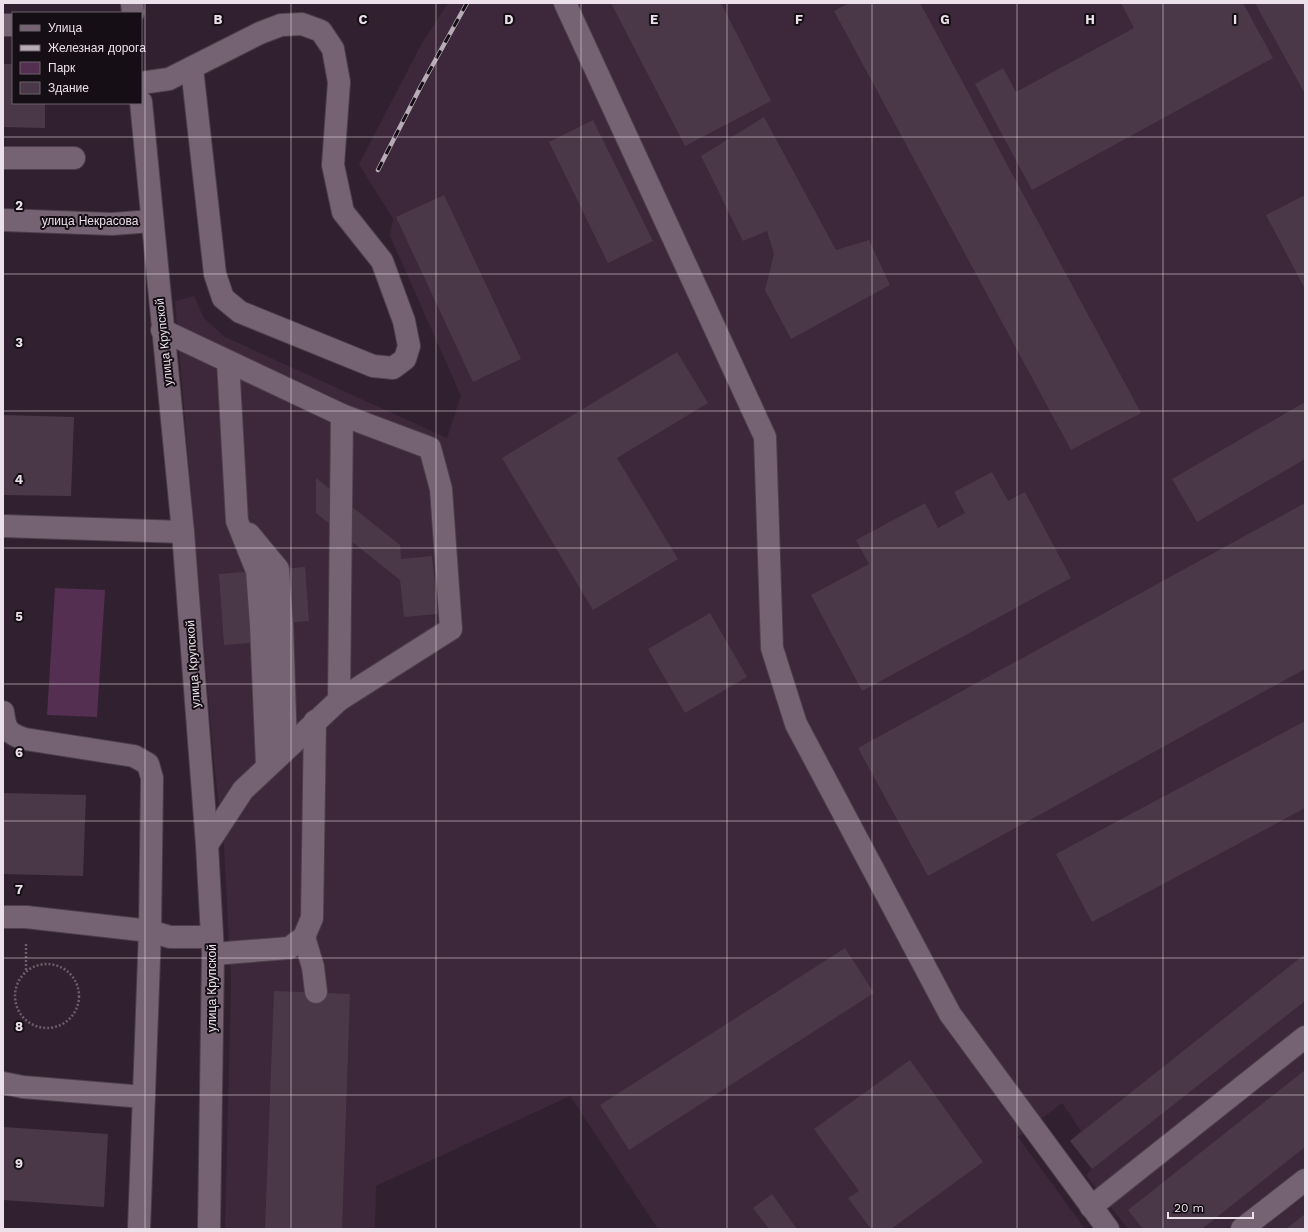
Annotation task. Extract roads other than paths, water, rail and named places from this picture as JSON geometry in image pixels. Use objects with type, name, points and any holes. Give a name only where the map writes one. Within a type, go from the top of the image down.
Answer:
[{"type":"street","points":[[565,3],[765,437],[772,648],[796,724],[950,1014],[1108,1229]]},
{"type":"street","points":[[142,83],[169,79],[260,33],[281,25],[302,24],[321,31],[333,49],[339,82],[332,165],[343,212],[382,261],[404,321],[409,346],[405,359],[393,368],[373,366],[240,312],[223,298],[215,274],[192,68]]},
{"type":"street","name":"улица Крупской","points":[[141,104],[162,330],[183,532],[207,845],[212,945],[210,1229]]},
{"type":"street","points":[[3,158],[74,158]]},
{"type":"street","name":"улица Некрасова","points":[[3,220],[112,224],[152,221]]},
{"type":"street","points":[[162,330],[342,415],[430,448],[440,489],[452,629],[339,700],[315,721],[242,790],[207,845]]},
{"type":"street","points":[[228,362],[237,521],[257,571],[261,625],[267,765]]},
{"type":"street","points":[[339,700],[342,415]]},
{"type":"street","points":[[237,521],[278,569],[282,624],[286,748]]},
{"type":"street","points":[[3,526],[183,532]]},
{"type":"street","points":[[3,712],[4,725],[12,735],[25,739],[134,756],[148,764],[152,778],[150,931],[139,1229]]},
{"type":"street","points":[[3,917],[26,917],[150,931],[212,945],[288,948],[304,937],[312,918],[315,721]]},
{"type":"street","points":[[304,937],[313,967],[316,992]]},
{"type":"street","points":[[1091,1207],[1305,1037]]},
{"type":"street","points":[[3,1083],[23,1088],[144,1097]]},
{"type":"street","points":[[1242,1229],[1305,1180]]},
{"type":"railway","points":[[378,170],[421,86],[467,3]]}]
